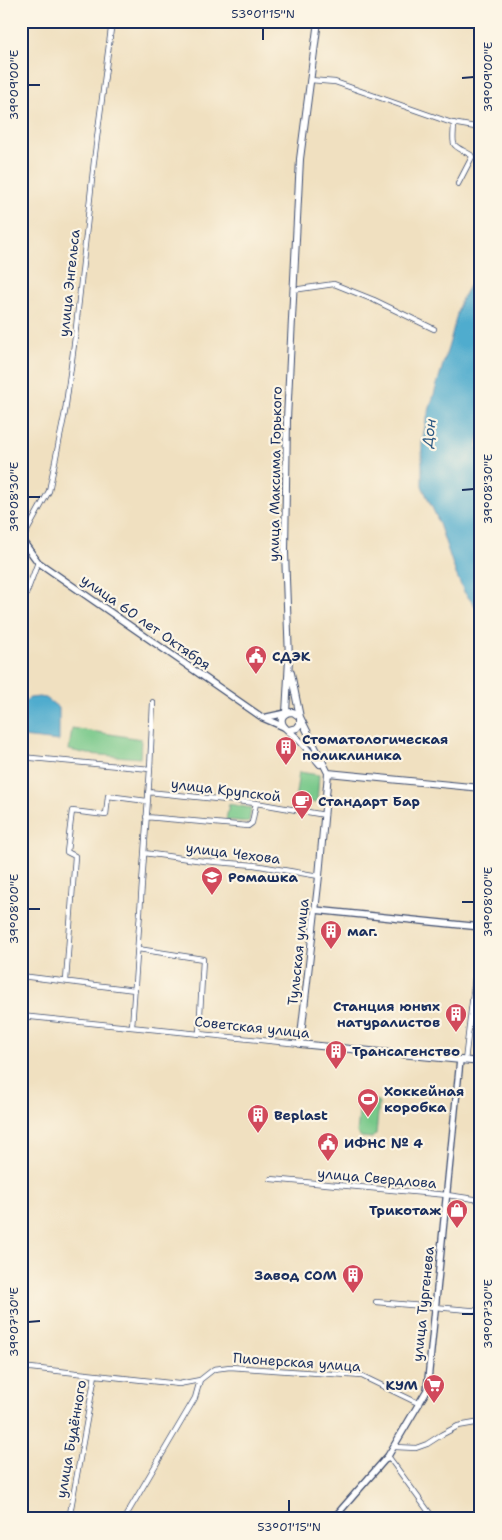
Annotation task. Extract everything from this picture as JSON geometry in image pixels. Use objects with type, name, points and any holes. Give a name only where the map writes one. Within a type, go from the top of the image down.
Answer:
[{"type":"main road","name":"улица Максима Горького","points":[[286,713],[289,659],[285,545],[287,419],[300,159],[318,21]]},
{"type":"main road","name":"улица Максима Горького","points":[[289,659],[300,717]]},
{"type":"main road","points":[[328,773],[300,717],[295,712],[286,713],[282,719],[286,728],[328,773],[481,788]]},
{"type":"main road","points":[[286,728],[294,730],[299,727],[300,717]]},
{"type":"main road","name":"Тульская улица","points":[[300,1044],[319,876],[328,773]]},
{"type":"main road","name":"Советская улица","points":[[300,1044],[481,1062]]},
{"type":"street","name":"улица Энгельса","points":[[22,539],[49,491],[65,412],[112,21]]},
{"type":"street","points":[[310,80],[335,82],[454,123],[481,128]]},
{"type":"street","points":[[454,123],[454,144],[456,148],[472,157],[458,184]]},
{"type":"street","points":[[293,290],[334,284],[374,300],[434,329]]},
{"type":"street","name":"улица 60 лет Октября","points":[[22,539],[38,562],[263,718],[286,728]]},
{"type":"street","points":[[21,615],[38,562]]},
{"type":"street","points":[[132,1027],[153,702]]},
{"type":"street","points":[[263,718],[286,713]]},
{"type":"street","points":[[21,757],[150,769]]},
{"type":"street","name":"улица Крупской","points":[[148,792],[256,803],[325,815]]},
{"type":"street","points":[[66,981],[76,856],[67,852],[72,811],[106,815],[108,796],[147,801]]},
{"type":"street","points":[[146,817],[248,826],[252,823],[256,803]]},
{"type":"street","name":"улица Чехова","points":[[144,853],[254,865],[319,876]]},
{"type":"street","points":[[315,910],[481,927]]},
{"type":"street","name":"улица Тургенева","points":[[333,1519],[388,1456],[428,1390],[446,1195],[481,927]]},
{"type":"street","points":[[138,949],[203,959],[199,1034]]},
{"type":"street","points":[[21,976],[135,990]]},
{"type":"street","name":"Советская улица","points":[[21,1016],[300,1044]]},
{"type":"street","name":"улица Свердлова","points":[[271,1179],[481,1200]]},
{"type":"street","points":[[376,1302],[481,1311]]},
{"type":"street","name":"улица Будённого","points":[[21,1367],[95,1375],[69,1519]]},
{"type":"street","name":"Пионерская улица","points":[[95,1375],[179,1384],[200,1380],[214,1369],[230,1367],[362,1376],[420,1404]]},
{"type":"street","points":[[124,1519],[195,1398],[200,1380]]},
{"type":"street","points":[[395,1446],[416,1448],[427,1444],[458,1426],[481,1422]]},
{"type":"street","points":[[388,1456],[434,1519]]},
{"type":"green space","points":[[72,728],[141,739],[140,758],[88,754],[69,750]]},
{"type":"green space","points":[[299,772],[319,775],[317,803],[295,800]]},
{"type":"green space","points":[[229,804],[251,808],[249,822],[226,820]]},
{"type":"green space","name":"Хоккейная коробка","points":[[364,1099],[378,1101],[379,1104],[376,1134],[372,1138],[361,1137],[357,1133],[360,1102]]},
{"type":"water","name":"Дон","points":[[481,265],[481,429],[477,454],[481,480],[481,610],[476,607],[464,592],[437,518],[422,486],[422,443],[426,421],[460,302],[475,279]]},
{"type":"water","points":[[30,698],[46,698],[59,708],[59,741],[22,737],[21,719],[23,702]]},
{"type":"place","name":"СДЭК","points":[[256,675]]},
{"type":"place","name":"Стоматологическая поликлиника","points":[[286,766]]},
{"type":"place","name":"Стандарт Бар","points":[[302,820]]},
{"type":"place","name":"Ромашка","points":[[212,896]]},
{"type":"place","name":"маг.","points":[[331,950]]},
{"type":"place","name":"Станция юных натуралистов","points":[[456,1033]]},
{"type":"place","name":"Трансагенство","points":[[336,1070]]},
{"type":"place","name":"Хоккейная коробка","points":[[368,1118]]},
{"type":"place","name":"Beplast","points":[[258,1134]]},
{"type":"place","name":"ИФНС № 4","points":[[328,1162]]},
{"type":"place","name":"Трикотаж","points":[[457,1229]]},
{"type":"place","name":"Завод СОМ","points":[[353,1294]]},
{"type":"place","name":"КУМ","points":[[434,1404]]}]
